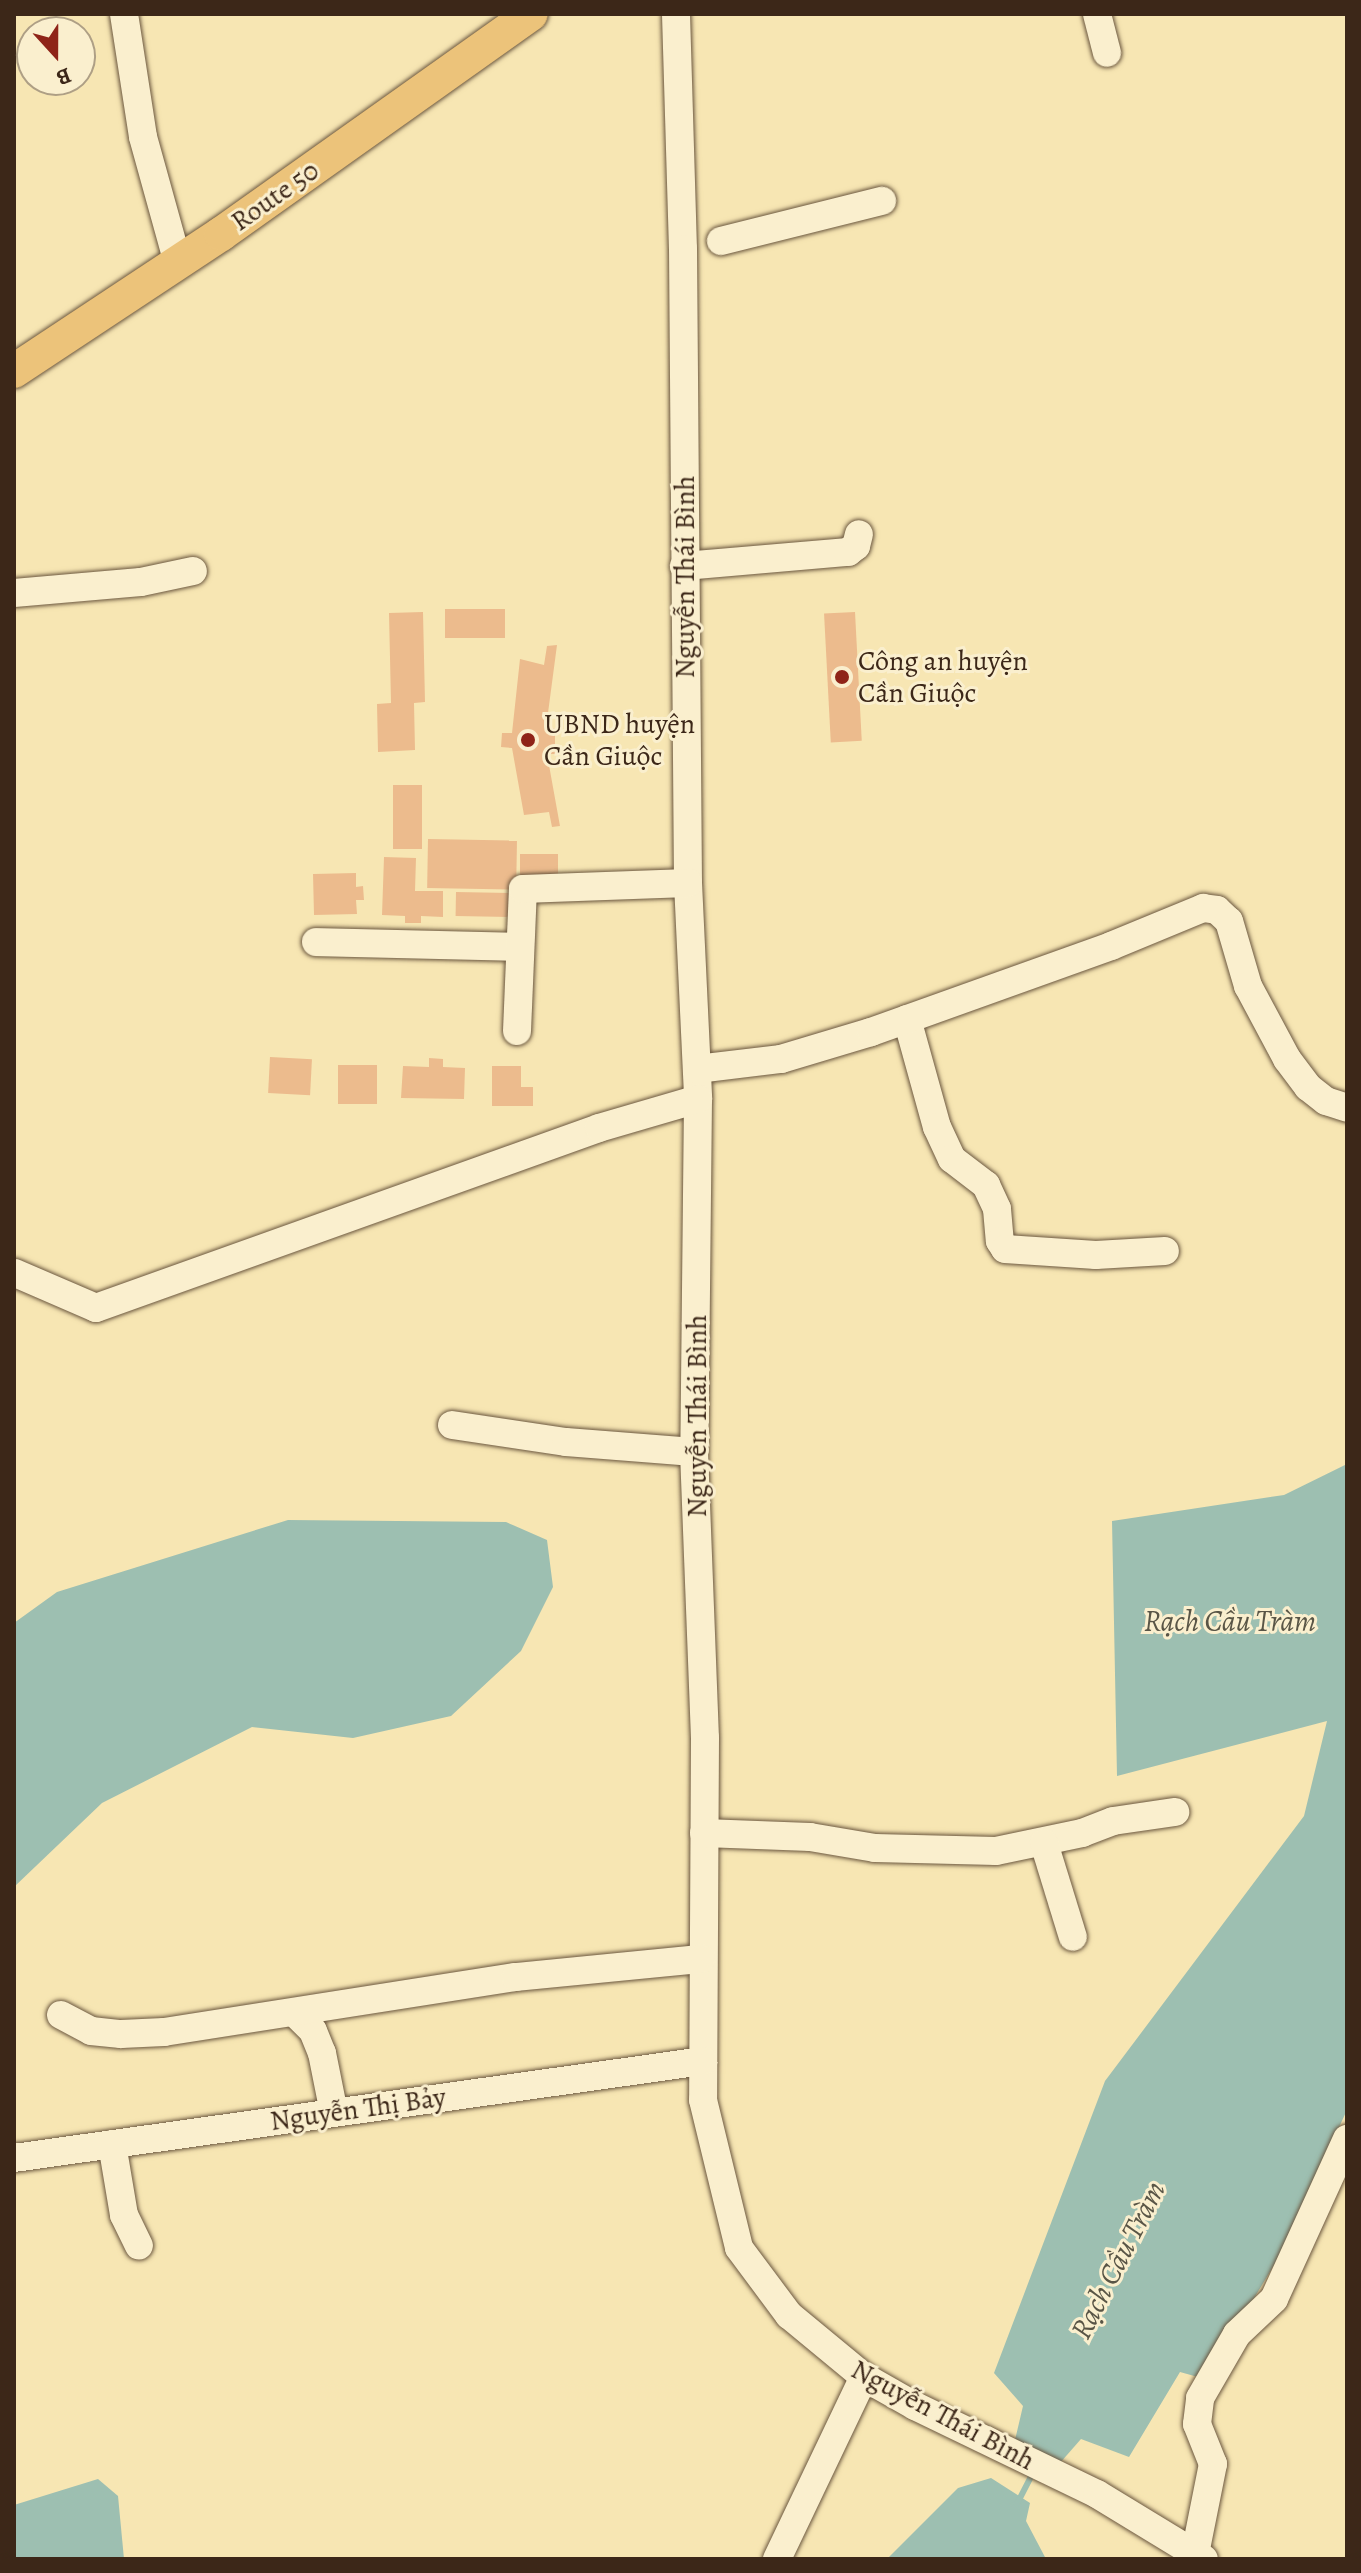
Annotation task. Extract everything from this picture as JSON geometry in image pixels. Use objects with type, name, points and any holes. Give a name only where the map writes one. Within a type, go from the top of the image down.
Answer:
[{"type":"main road","name":"Route 50","points":[[14,371],[178,263],[531,14]]},
{"type":"street","points":[[124,14],[143,137],[178,263]]},
{"type":"street","name":"Nguyễn Thái Bình","points":[[676,14],[683,249],[688,883],[698,1099],[694,1452],[705,1738],[701,1959],[703,2100],[739,2248],[789,2315],[864,2377],[915,2406],[1097,2494],[1199,2557]]},
{"type":"street","points":[[1097,14],[1107,53]]},
{"type":"street","points":[[683,249],[882,201]]},
{"type":"street","points":[[684,566],[848,552],[856,546],[859,534]]},
{"type":"street","points":[[14,593],[141,582],[193,571]]},
{"type":"street","points":[[517,1031],[523,889],[688,883]]},
{"type":"street","points":[[697,1069],[781,1059],[907,1019],[1111,946],[1203,908],[1217,910],[1229,921],[1248,986],[1287,1059],[1308,1087],[1326,1101],[1347,1108]]},
{"type":"street","points":[[316,942],[520,947]]},
{"type":"street","points":[[907,1019],[937,1127],[952,1159],[986,1185],[997,1209],[1000,1241],[1005,1249],[1096,1255],[1165,1251]]},
{"type":"street","points":[[15,1273],[96,1308],[599,1128],[698,1099]]},
{"type":"street","points":[[452,1425],[566,1442],[694,1452]]},
{"type":"street","points":[[704,1833],[797,1836],[875,1848],[996,1851],[1044,1843],[1113,1821],[1175,1812]]},
{"type":"street","points":[[1044,1843],[1073,1937]]},
{"type":"street","points":[[61,2015],[91,2031],[121,2034],[164,2032],[516,1977],[701,1959]]},
{"type":"street","points":[[295,2013],[313,2031],[322,2053],[334,2113]]},
{"type":"street","name":"Nguyễn Thị Bảy","points":[[14,2158],[703,2061]]},
{"type":"street","points":[[1199,2557],[1213,2464],[1197,2424],[1200,2398],[1237,2334],[1274,2299],[1347,2139]]},
{"type":"street","points":[[112,2144],[124,2215],[139,2246]]},
{"type":"street","points":[[777,2559],[864,2377]]},
{"type":"water","name":"Rạch Cầu Tràm","points":[[1347,1464],[1347,2110],[1279,2257],[1205,2379],[1180,2372],[1129,2457],[1081,2439],[1060,2463],[1015,2440],[1023,2406],[994,2373],[1105,2081],[1304,1816],[1327,1721],[1117,1776],[1112,1521],[1284,1495]]},
{"type":"water","points":[[288,1520],[506,1522],[547,1540],[553,1587],[521,1651],[451,1716],[353,1738],[252,1727],[102,1803],[14,1887],[14,1623],[57,1592]]},
{"type":"water","points":[[991,2478],[1030,2503],[1026,2521],[1046,2559],[887,2559],[958,2488]]},
{"type":"water","points":[[98,2479],[118,2496],[124,2559],[14,2559],[14,2505]]},
{"type":"building","points":[[445,609],[505,609],[505,638],[445,638]]},
{"type":"building","points":[[423,612],[425,702],[414,703],[415,750],[378,752],[377,704],[391,703],[389,613]]},
{"type":"building","name":"Công an huyện Cần Giuộc","points":[[855,612],[862,741],[831,742],[824,614]]},
{"type":"building","name":"UBND huyện Cần Giuộc","points":[[557,645],[546,728],[555,728],[555,754],[547,754],[560,826],[552,827],[549,812],[524,815],[512,748],[501,747],[502,733],[512,733],[520,659],[544,665],[547,646]]},
{"type":"building","points":[[393,785],[422,785],[422,849],[393,849]]},
{"type":"building","points":[[428,839],[517,841],[516,890],[427,888]]},
{"type":"building","points":[[520,854],[558,854],[558,881],[520,881]]},
{"type":"building","points":[[384,857],[416,858],[415,891],[443,891],[443,917],[421,916],[421,923],[405,923],[405,916],[382,915]]},
{"type":"building","points":[[356,873],[356,887],[363,886],[364,900],[356,900],[357,914],[314,915],[313,874]]},
{"type":"building","points":[[456,892],[512,893],[512,917],[456,916]]},
{"type":"building","points":[[270,1057],[312,1059],[310,1095],[268,1093]]},
{"type":"building","points":[[429,1058],[443,1059],[443,1067],[465,1068],[464,1099],[401,1098],[403,1066],[429,1067]]},
{"type":"building","points":[[338,1065],[377,1065],[377,1104],[338,1104]]},
{"type":"building","points":[[492,1066],[521,1066],[521,1087],[533,1087],[533,1106],[492,1106]]},
{"type":"waterway","name":"Rạch Cầu Tràm","points":[[1017,2504],[1034,2471]]},
{"type":"place","name":"Công an huyện Cần Giuộc","points":[[842,677]]},
{"type":"place","name":"UBND huyện Cần Giuộc","points":[[528,740]]}]
